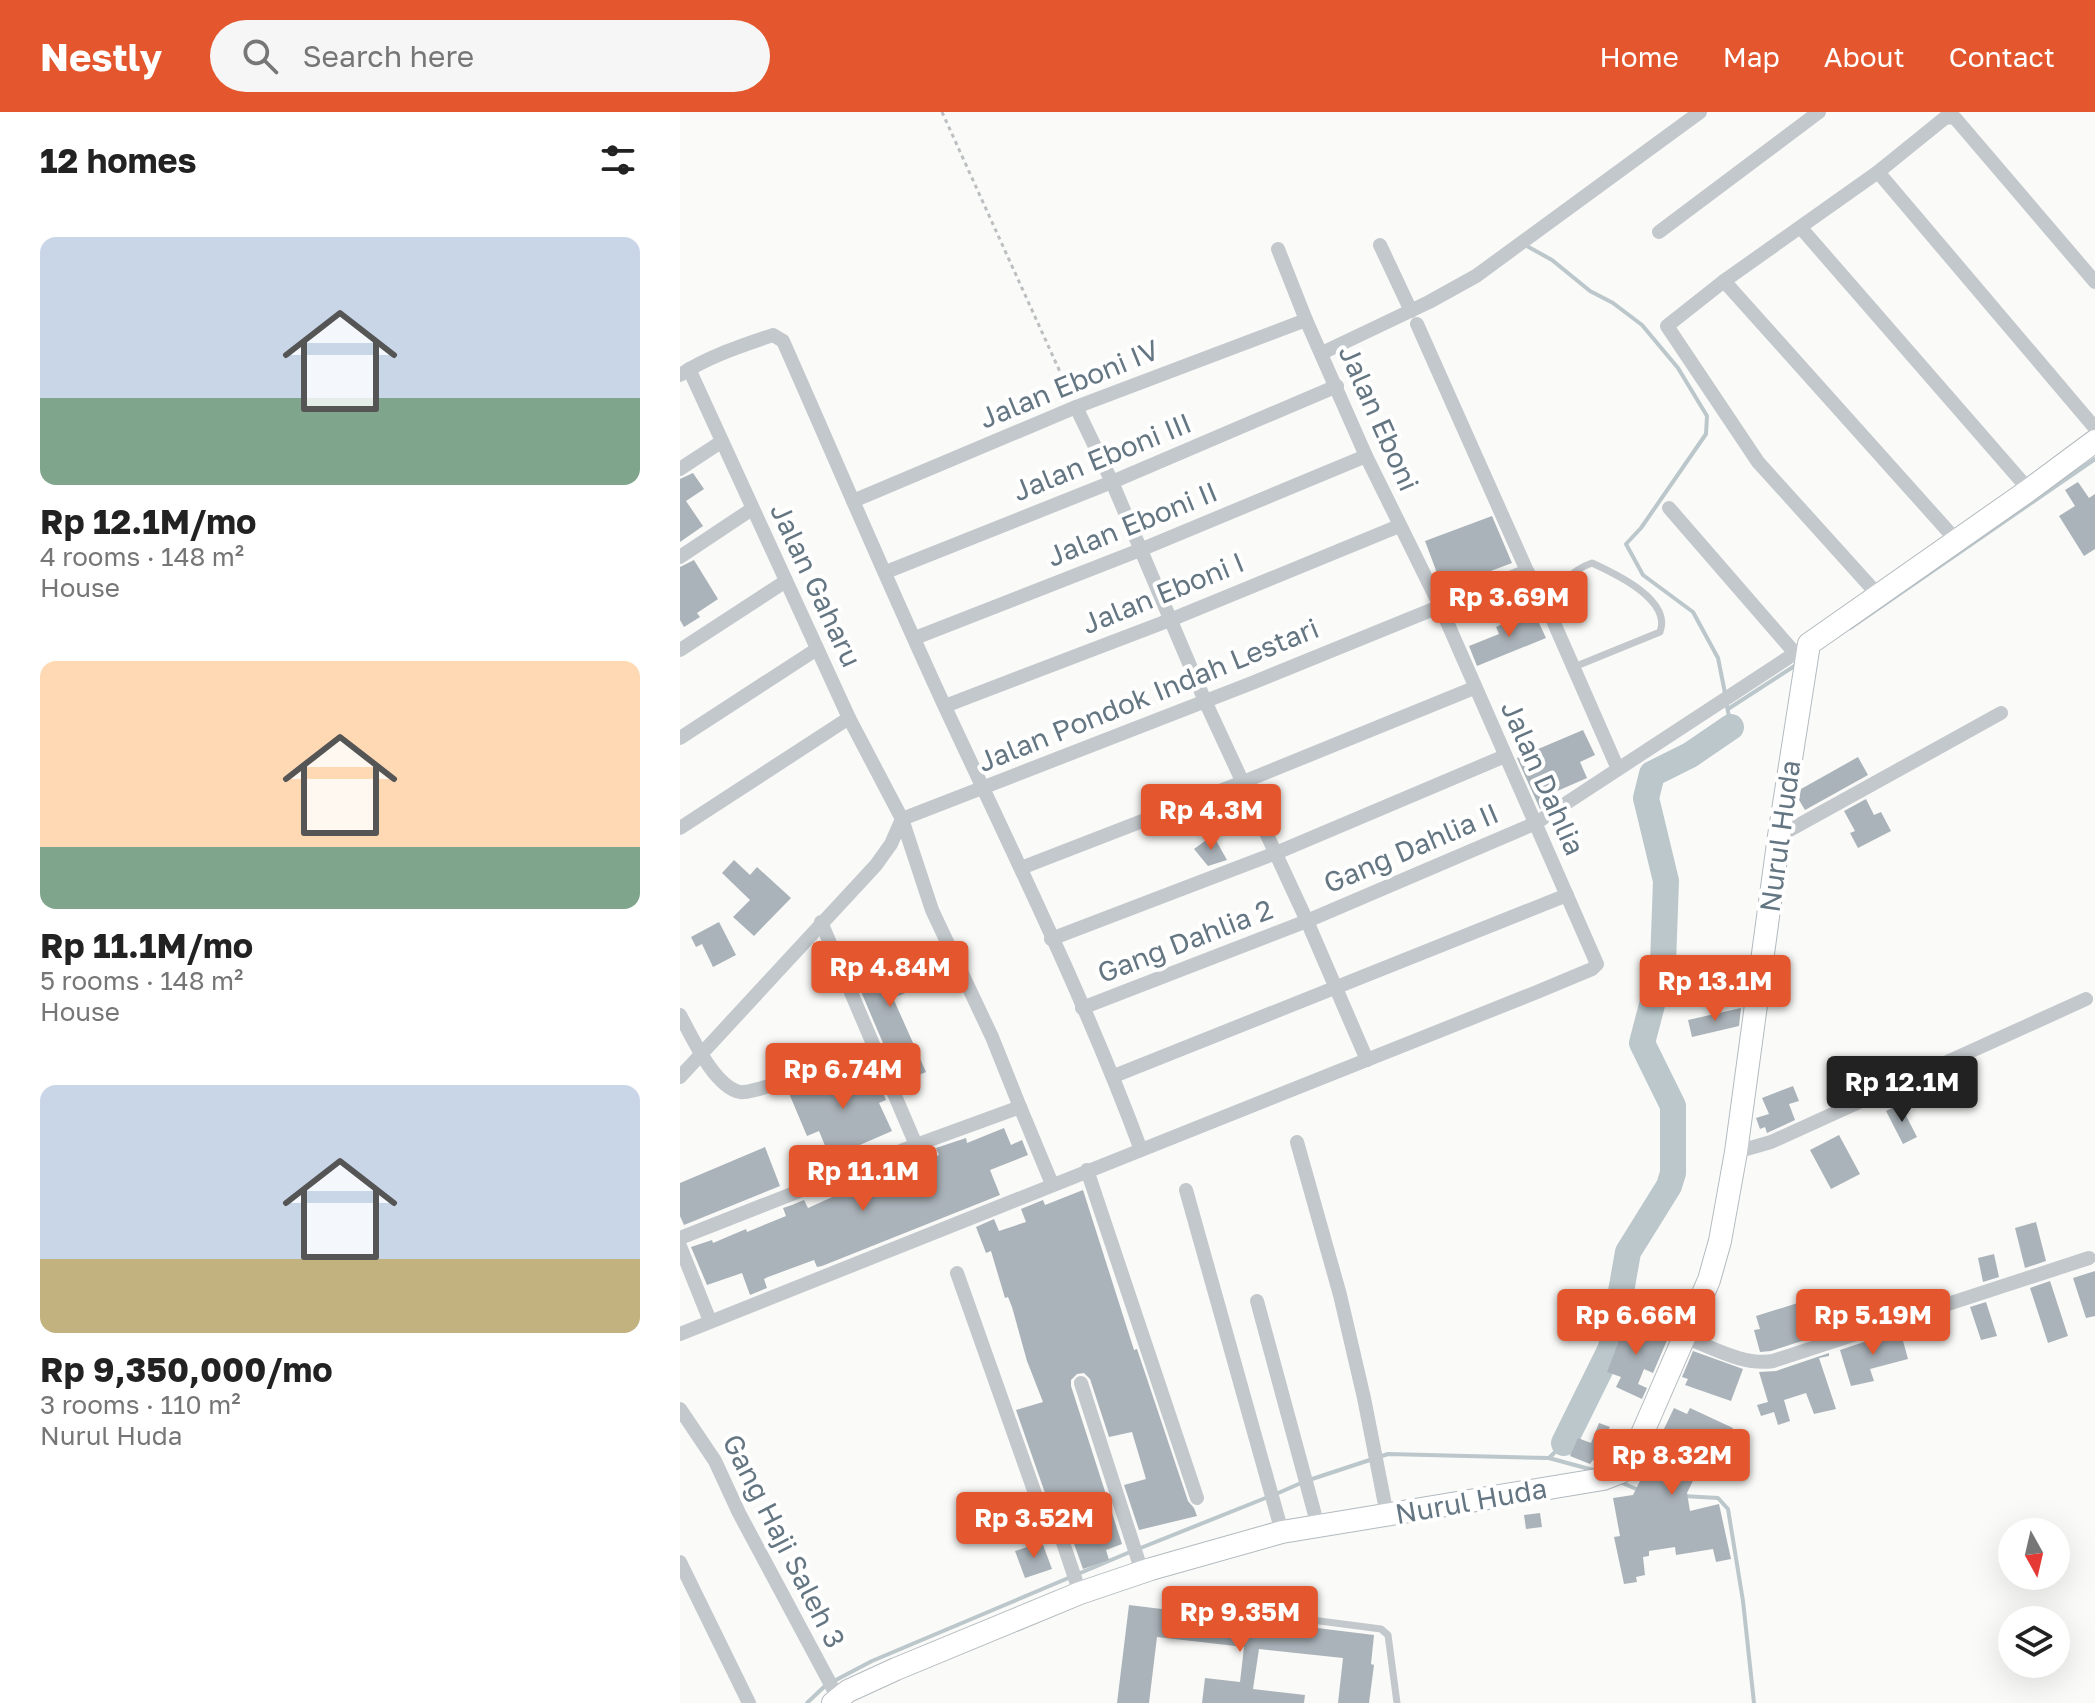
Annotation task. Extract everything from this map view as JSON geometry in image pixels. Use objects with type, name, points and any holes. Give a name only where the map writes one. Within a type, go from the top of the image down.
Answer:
[{"type":"street","points":[[1322,353],[1414,318],[1700,112]]},
{"type":"street","points":[[1659,232],[1819,112]]},
{"type":"street","points":[[1879,596],[1758,462],[1667,326],[1724,281],[1878,172],[1946,117],[1955,118],[2095,282]]},
{"type":"street","points":[[1878,172],[2095,428]]},
{"type":"street","points":[[1801,228],[2029,490]]},
{"type":"street","points":[[1380,245],[1618,769]]},
{"type":"street","name":"Jalan Eboni","points":[[1278,249],[1366,456],[1440,606]]},
{"type":"street","points":[[1724,281],[1956,540]]},
{"type":"street","name":"Jalan Eboni IV","points":[[853,501],[1076,407],[1306,320]]},
{"type":"street","points":[[684,372],[732,349],[773,335],[780,337],[1114,1076],[1141,1150]]},
{"type":"street","name":"Jalan Gaharu","points":[[684,372],[721,442],[849,718],[902,819],[932,910],[992,1037],[1052,1184]]},
{"type":"street","name":"Jalan Eboni III","points":[[886,572],[1112,482],[1337,386]]},
{"type":"street","points":[[680,1334],[1367,1060],[1076,407]]},
{"type":"street","points":[[1669,508],[1802,648],[2095,441]]},
{"type":"street","points":[[680,469],[721,442]]},
{"type":"street","name":"Jalan Eboni II","points":[[915,638],[1140,550],[1366,456]]},
{"type":"street","points":[[680,557],[752,509]]},
{"type":"street","name":"Jalan Eboni I","points":[[945,706],[1170,620],[1399,526]]},
{"type":"street","name":"Jalan Pondok Indah Lestari","points":[[902,819],[1527,571]]},
{"type":"street","points":[[680,650],[786,581]]},
{"type":"street","name":"Jalan Dahlia","points":[[1367,1060],[1592,969],[1597,964],[1440,606]]},
{"type":"street","name":"Gang Dahlia II","points":[[1307,921],[1536,823],[1802,648]]},
{"type":"street","name":"Nurul Huda","points":[[835,1697],[1078,1589],[1279,1521],[1318,1526],[1387,1515],[1610,1476],[1629,1464],[1715,1263],[1736,1152],[1802,648]]},
{"type":"street","points":[[680,738],[817,649]]},
{"type":"street","points":[[1021,868],[1474,688]]},
{"type":"street","points":[[1779,836],[2001,713]]},
{"type":"street","points":[[680,828],[849,718]]},
{"type":"street","points":[[1051,939],[1276,853],[1505,756]]},
{"type":"street","points":[[680,1077],[876,865],[891,844],[902,819]]},
{"type":"street","points":[[1114,1076],[1567,895]]},
{"type":"street","name":"Gang Dahlia 2","points":[[1082,1008],[1307,921]]},
{"type":"street","points":[[821,922],[916,1145]]},
{"type":"street","points":[[1736,1152],[1771,1142],[2086,999]]},
{"type":"street","points":[[680,1015],[701,1054],[719,1077],[732,1089],[742,1093],[877,1051]]},
{"type":"street","points":[[680,1238],[1020,1107]]},
{"type":"street","points":[[1297,1142],[1340,1295],[1387,1515]]},
{"type":"street","points":[[1087,1170],[1197,1498]]},
{"type":"street","points":[[1186,1190],[1279,1521]]},
{"type":"street","points":[[680,1246],[710,1321]]},
{"type":"street","points":[[1684,1337],[1743,1360],[1762,1363],[2089,1258]]},
{"type":"street","points":[[957,1273],[1037,1499],[1052,1510],[1078,1589]]},
{"type":"street","points":[[1257,1301],[1318,1526]]},
{"type":"street","points":[[1081,1383],[1141,1568]]},
{"type":"street","name":"Gang Haji Saleh 3","points":[[680,1409],[715,1461],[835,1697]]},
{"type":"street","points":[[680,1562],[749,1703]]},
{"type":"lane","points":[[1547,607],[1567,577],[1579,567],[1592,563],[1637,587],[1659,608],[1664,622],[1660,632],[1572,668]]},
{"type":"lane","points":[[1182,1603],[1381,1629],[1388,1635],[1397,1703]]},
{"type":"path","points":[[942,112],[1076,407]]},
{"type":"building","points":[[693,473],[704,489],[686,501],[703,526],[680,542],[680,479]]},
{"type":"building","points":[[2078,482],[2089,498],[2095,494],[2095,549],[2084,556],[2059,516],[2075,506],[2065,490]]},
{"type":"building","points":[[1492,516],[1512,563],[1443,589],[1425,541]]},
{"type":"building","points":[[694,560],[718,599],[697,613],[700,617],[684,627],[680,620],[680,567]]},
{"type":"building","points":[[1533,610],[1546,638],[1477,666],[1469,646],[1499,634],[1496,627]]},
{"type":"building","points":[[1583,730],[1595,755],[1580,762],[1587,778],[1555,792],[1557,797],[1540,809],[1517,758]]},
{"type":"building","points":[[1858,757],[1868,775],[1805,810],[1799,800],[1801,789]]},
{"type":"building","points":[[1866,799],[1874,815],[1881,812],[1891,831],[1858,848],[1850,833],[1855,831],[1844,811]]},
{"type":"building","points":[[1213,835],[1227,860],[1208,866],[1194,849]]},
{"type":"building","points":[[734,860],[750,875],[757,867],[791,898],[754,936],[733,917],[750,900],[722,873]]},
{"type":"building","points":[[719,922],[736,955],[713,967],[702,944],[696,947],[691,937]]},
{"type":"building","points":[[897,948],[915,989],[893,998],[926,1072],[900,1083],[851,968]]},
{"type":"building","points":[[1741,1008],[1739,1026],[1692,1037],[1688,1020]]},
{"type":"building","points":[[872,1067],[886,1100],[879,1103],[892,1131],[830,1158],[819,1131],[807,1136],[788,1091],[836,1075],[839,1081]]},
{"type":"building","points":[[1793,1086],[1799,1101],[1789,1104],[1795,1120],[1767,1133],[1765,1127],[1760,1129],[1756,1118],[1769,1114],[1762,1098]]},
{"type":"building","points":[[1900,1104],[1917,1137],[1903,1144],[1886,1111]]},
{"type":"building","points":[[1004,1128],[1011,1145],[1022,1140],[1028,1155],[990,1170],[1000,1195],[822,1266],[817,1267],[814,1260],[768,1277],[764,1279],[767,1288],[750,1295],[742,1273],[707,1285],[691,1247],[712,1240],[713,1243],[746,1229],[747,1232],[786,1216],[783,1208],[804,1200],[808,1208],[861,1184],[859,1179],[916,1157],[918,1163],[939,1155],[936,1148],[966,1138],[967,1143]]},
{"type":"building","points":[[1839,1135],[1860,1174],[1831,1189],[1810,1150]]},
{"type":"building","points":[[765,1147],[780,1186],[684,1225],[680,1216],[680,1183]]},
{"type":"building","points":[[1083,1190],[1134,1350],[1137,1349],[1188,1501],[1197,1516],[1139,1530],[1124,1485],[1146,1479],[1132,1432],[1109,1437],[1090,1379],[1084,1373],[1077,1374],[1071,1380],[1071,1386],[1122,1544],[1106,1550],[1109,1560],[1083,1569],[1061,1507],[1045,1493],[1016,1410],[1043,1402],[991,1251],[986,1253],[976,1227],[994,1219],[999,1231],[1026,1222],[1021,1209],[1043,1200],[1045,1205]]},
{"type":"building","points":[[2036,1222],[2046,1261],[2025,1268],[2015,1228]]},
{"type":"building","points":[[1994,1254],[1999,1277],[1983,1282],[1978,1258]]},
{"type":"building","points":[[2095,1271],[2095,1316],[2086,1318],[2073,1278]]},
{"type":"building","points":[[2050,1281],[2068,1336],[2048,1343],[2030,1288]]},
{"type":"building","points":[[1820,1296],[1824,1307],[1815,1310],[1823,1334],[1760,1352],[1754,1330],[1760,1329],[1756,1316]]},
{"type":"building","points":[[1986,1302],[1997,1336],[1981,1340],[1970,1307]]},
{"type":"building","points":[[1627,1320],[1668,1338],[1653,1373],[1644,1369],[1638,1384],[1647,1388],[1642,1399],[1616,1387],[1621,1377],[1607,1372]]},
{"type":"building","points":[[1900,1330],[1908,1359],[1870,1369],[1874,1381],[1851,1386],[1840,1350]]},
{"type":"building","points":[[1693,1351],[1743,1369],[1731,1401],[1685,1385],[1688,1379],[1682,1377]]},
{"type":"building","points":[[1829,1353],[1829,1356],[1819,1358],[1836,1409],[1814,1414],[1806,1393],[1784,1400],[1790,1421],[1778,1425],[1774,1412],[1761,1416],[1757,1405],[1768,1402],[1759,1372],[1776,1371]]},
{"type":"building","points":[[1674,1408],[1687,1414],[1690,1408],[1733,1428],[1721,1453],[1709,1448],[1687,1493],[1690,1511],[1719,1504],[1731,1559],[1716,1562],[1713,1549],[1676,1555],[1675,1547],[1649,1551],[1649,1556],[1643,1557],[1645,1575],[1636,1577],[1637,1582],[1624,1584],[1614,1537],[1620,1536],[1613,1498],[1633,1495],[1641,1479],[1636,1477]]},
{"type":"building","points":[[1599,1423],[1610,1427],[1607,1432],[1625,1439],[1617,1456],[1603,1464],[1593,1460],[1590,1464],[1570,1456],[1578,1438],[1591,1443]]},
{"type":"building","points":[[1540,1513],[1542,1527],[1526,1529],[1524,1515]]},
{"type":"building","points":[[1042,1542],[1052,1569],[1025,1578],[1015,1551]]},
{"type":"building","points":[[1129,1605],[1374,1635],[1369,1703],[1338,1703],[1343,1658],[1259,1649],[1253,1689],[1305,1695],[1304,1703],[1202,1703],[1205,1678],[1240,1682],[1244,1647],[1157,1637],[1149,1703],[1117,1703]]},
{"type":"waterway","points":[[1525,245],[1552,260],[1590,291],[1613,303],[1642,325],[1678,368],[1707,416],[1706,434],[1641,528],[1626,544],[1643,575],[1693,612],[1718,658],[1725,693]]},
{"type":"waterway","points":[[1850,628],[2095,459]]},
{"type":"waterway","points":[[1728,709],[1796,665]]},
{"type":"waterway","points":[[1726,701],[1731,727]]},
{"type":"waterway","points":[[1564,1443],[1611,1348],[1628,1252],[1669,1186],[1673,1173],[1673,1106],[1642,1043],[1663,963],[1666,881],[1646,798],[1652,774],[1690,755],[1731,727]]},
{"type":"waterway","points":[[1309,1480],[1388,1454],[1549,1458],[1564,1443]]},
{"type":"waterway","points":[[1549,1458],[1593,1470]]},
{"type":"waterway","points":[[1620,1482],[1641,1491]]},
{"type":"waterway","points":[[1276,1494],[1301,1483]]},
{"type":"waterway","points":[[1683,1496],[1718,1498],[1728,1509],[1743,1601],[1754,1703]]},
{"type":"waterway","points":[[1138,1549],[1268,1497]]},
{"type":"waterway","points":[[834,1681],[872,1661],[1130,1552]]},
{"type":"waterway","points":[[807,1703],[826,1685]]}]
